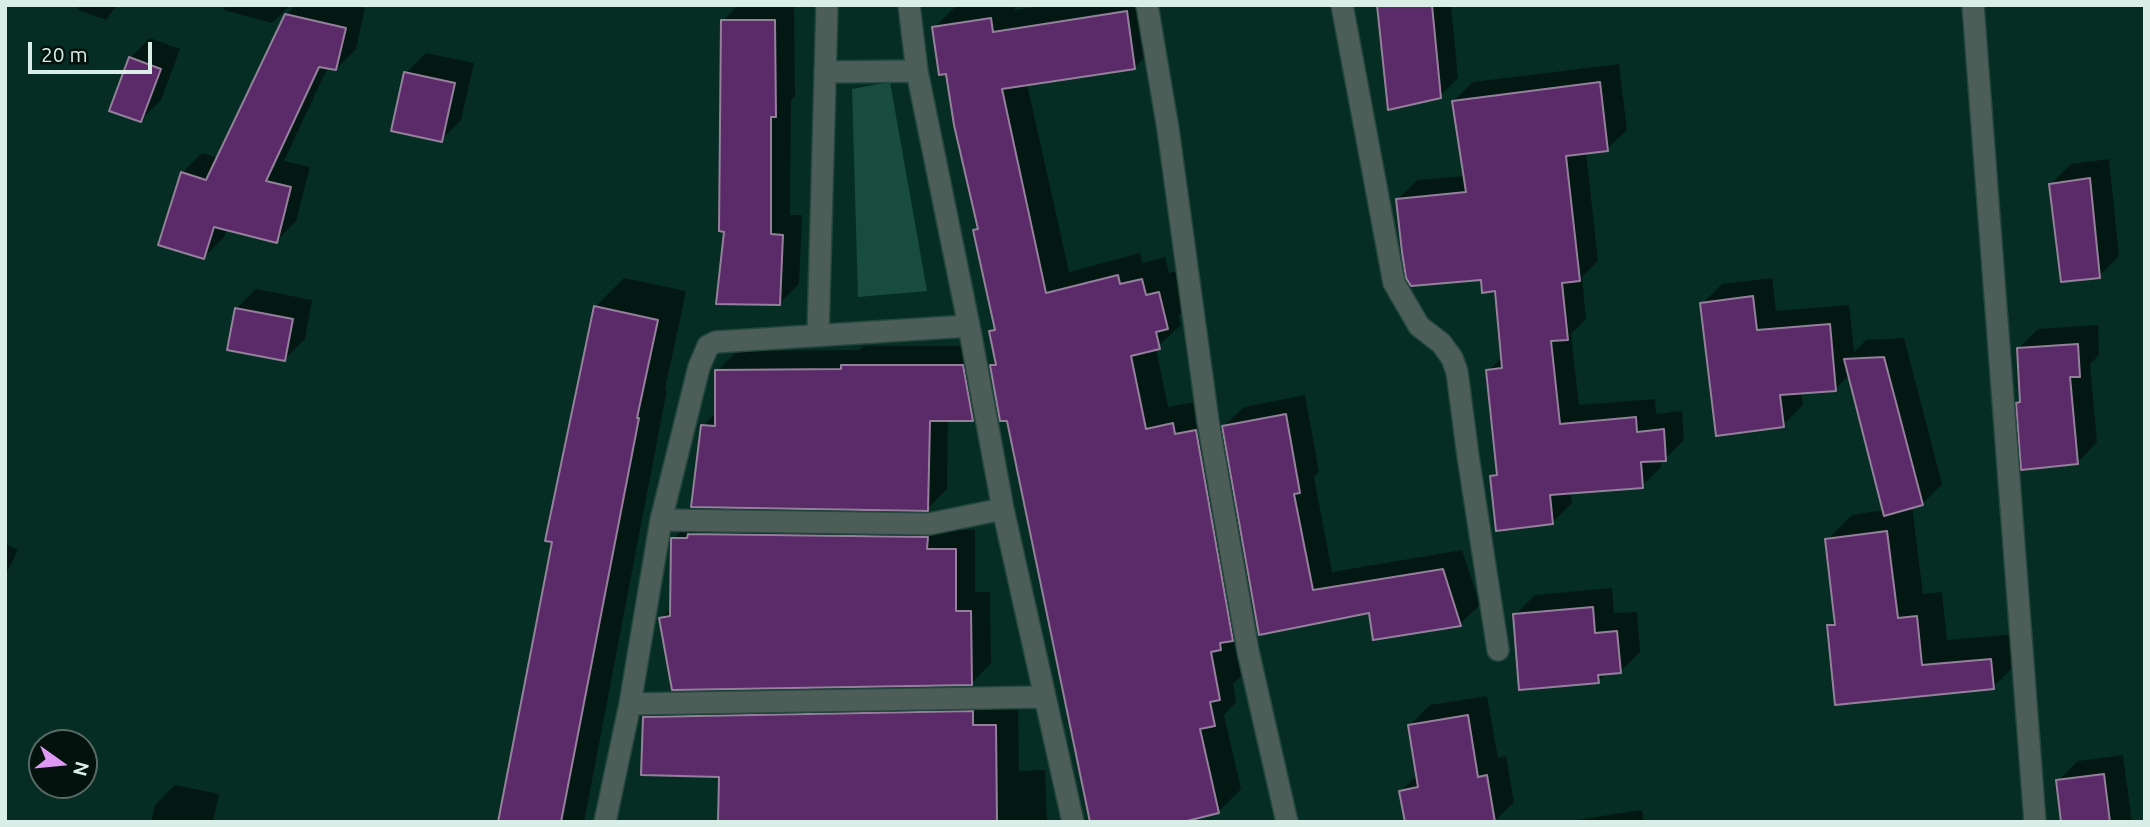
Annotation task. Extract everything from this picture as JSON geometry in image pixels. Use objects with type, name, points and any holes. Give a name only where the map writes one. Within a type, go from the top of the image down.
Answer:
[{"type":"street","points":[[818,335],[827,5]]},
{"type":"street","points":[[909,5],[917,71],[1003,509],[1073,822]]},
{"type":"street","points":[[1147,5],[1168,129],[1213,449],[1248,651],[1287,822]]},
{"type":"street","points":[[1342,5],[1394,283],[1419,326],[1441,343],[1452,358],[1457,372],[1497,650]]},
{"type":"street","points":[[1973,5],[2035,822]]},
{"type":"street","points":[[825,72],[917,71]]},
{"type":"street","points":[[605,822],[630,704],[661,520],[699,367],[709,346],[716,342],[969,326]]},
{"type":"street","points":[[661,520],[929,524],[1003,509]]},
{"type":"street","points":[[630,704],[1044,697]]},
{"type":"green space","points":[[890,82],[927,291],[858,297],[852,89]]},
{"type":"building","points":[[1377,5],[1432,5],[1441,98],[1388,110]]},
{"type":"building","points":[[1127,11],[1135,69],[1002,89],[1046,293],[1118,275],[1120,284],[1142,279],[1146,295],[1159,292],[1168,329],[1156,332],[1160,349],[1131,356],[1146,429],[1173,423],[1175,434],[1196,430],[1233,641],[1220,643],[1221,650],[1211,652],[1220,700],[1210,702],[1215,726],[1200,729],[1219,813],[1183,822],[1090,822],[1007,421],[1000,421],[990,365],[996,365],[989,331],[995,330],[973,230],[978,229],[954,125],[946,74],[939,75],[932,27],[991,18],[993,32]]},
{"type":"building","points":[[285,14],[346,28],[336,70],[319,67],[266,181],[291,187],[277,243],[214,227],[204,259],[158,245],[181,172],[206,180]]},
{"type":"building","points":[[721,20],[775,20],[776,117],[771,117],[771,234],[783,235],[780,305],[716,304],[724,232],[719,231]]},
{"type":"building","points":[[129,57],[161,69],[141,122],[109,111]]},
{"type":"building","points":[[404,72],[455,83],[442,142],[391,131]]},
{"type":"building","points":[[1600,82],[1608,151],[1566,156],[1580,281],[1562,283],[1568,340],[1551,341],[1560,424],[1636,417],[1637,432],[1664,429],[1666,461],[1641,462],[1643,488],[1550,495],[1553,524],[1496,531],[1490,476],[1497,475],[1486,370],[1502,368],[1495,291],[1482,293],[1481,280],[1411,286],[1406,278],[1396,199],[1466,192],[1452,101]]},
{"type":"building","points":[[2090,178],[2100,278],[2061,282],[2049,184]]},
{"type":"building","points":[[1753,296],[1757,330],[1830,324],[1836,391],[1780,395],[1784,427],[1716,436],[1700,303]]},
{"type":"building","points":[[594,306],[658,320],[561,822],[498,822],[552,542],[545,541]]},
{"type":"building","points":[[235,308],[293,319],[285,361],[227,350]]},
{"type":"building","points":[[2078,344],[2080,377],[2070,377],[2078,464],[2021,470],[2016,403],[2020,402],[2017,348]]},
{"type":"building","points":[[1884,357],[1923,505],[1884,516],[1844,359]]},
{"type":"building","points":[[841,365],[963,365],[973,421],[930,421],[928,511],[691,507],[701,425],[715,426],[715,370],[841,369]]},
{"type":"building","points":[[1286,414],[1300,493],[1294,494],[1313,590],[1443,569],[1461,626],[1373,640],[1369,613],[1259,635],[1222,426]]},
{"type":"building","points":[[1887,531],[1898,618],[1917,616],[1922,665],[1991,659],[1994,689],[1835,705],[1827,625],[1835,625],[1825,539]]},
{"type":"building","points":[[688,534],[928,537],[927,549],[956,549],[956,611],[971,611],[972,685],[672,690],[659,618],[670,616],[671,538],[687,538]]},
{"type":"building","points":[[1593,607],[1595,633],[1617,631],[1621,673],[1598,675],[1599,683],[1519,690],[1513,614]]},
{"type":"building","points":[[973,711],[973,725],[996,725],[997,822],[718,822],[719,777],[641,775],[643,717]]},
{"type":"building","points":[[1468,715],[1478,777],[1487,775],[1495,822],[1405,822],[1399,791],[1418,787],[1408,725]]},
{"type":"building","points":[[2104,774],[2110,822],[2061,822],[2056,780]]}]
